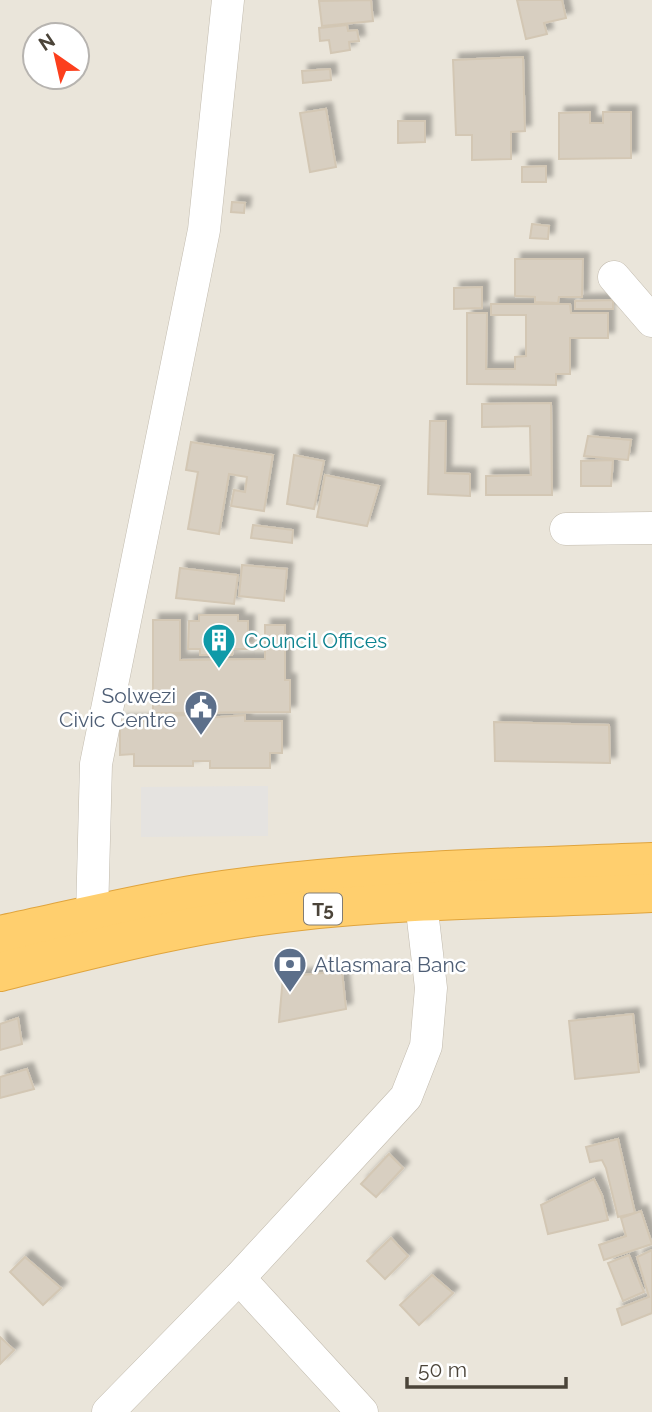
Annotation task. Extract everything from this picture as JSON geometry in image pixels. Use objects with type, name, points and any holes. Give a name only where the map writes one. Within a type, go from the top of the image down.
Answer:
[{"type":"highway","name":"T5","points":[[0,935],[92,915],[250,887],[414,873],[652,862]]},
{"type":"highway","name":"T5","points":[[0,972],[141,937],[202,925],[311,910],[421,902],[652,893]]},
{"type":"street","points":[[92,915],[96,764],[204,230],[228,0]]},
{"type":"street","points":[[614,277],[652,321]]},
{"type":"street","points":[[566,528],[652,528]]},
{"type":"street","points":[[108,1412],[239,1278],[406,1097],[426,1046],[431,988],[421,902]]},
{"type":"street","points":[[239,1278],[362,1412]]},
{"type":"shaded area","points":[[0,0],[652,0],[652,1412],[0,1412]]},
{"type":"shaded area","points":[[268,786],[268,836],[141,837],[141,787]]},
{"type":"building","points":[[371,0],[373,21],[322,26],[319,1]]},
{"type":"building","points":[[517,0],[562,0],[566,18],[544,23],[547,34],[526,39]]},
{"type":"building","points":[[347,25],[348,31],[357,30],[359,41],[349,42],[350,50],[331,53],[329,40],[320,41],[319,28]]},
{"type":"building","points":[[523,57],[525,131],[511,132],[511,159],[472,160],[472,135],[456,135],[453,60]]},
{"type":"building","points":[[330,69],[331,80],[303,83],[302,71]]},
{"type":"building","points":[[326,109],[336,167],[310,172],[300,113]]},
{"type":"building","points":[[590,112],[590,123],[603,123],[603,112],[631,112],[631,158],[559,159],[559,113]]},
{"type":"building","points":[[398,121],[425,121],[425,142],[398,143]]},
{"type":"building","points":[[546,166],[546,182],[522,182],[522,167]]},
{"type":"building","points":[[232,202],[245,203],[244,213],[231,212]]},
{"type":"building","points":[[532,224],[549,226],[548,239],[530,238]]},
{"type":"building","points":[[515,259],[583,259],[582,297],[559,297],[558,303],[535,302],[535,297],[515,296]]},
{"type":"building","points":[[482,287],[482,308],[454,309],[454,288]]},
{"type":"building","points":[[613,300],[613,309],[575,309],[575,301]]},
{"type":"building","points":[[491,304],[570,304],[571,313],[608,313],[608,338],[570,338],[570,374],[556,374],[556,385],[467,384],[467,313],[487,313],[486,369],[515,369],[515,357],[526,356],[526,315],[491,315]]},
{"type":"building","points":[[551,403],[552,495],[486,495],[486,476],[531,475],[530,426],[482,427],[482,404]]},
{"type":"building","points":[[430,421],[446,421],[445,473],[470,474],[470,496],[428,494]]},
{"type":"building","points":[[588,436],[631,440],[628,460],[584,456]]},
{"type":"building","points":[[191,442],[273,455],[264,511],[231,506],[234,490],[245,492],[247,477],[229,474],[219,534],[188,529],[198,472],[186,470]]},
{"type":"building","points":[[294,455],[324,461],[314,509],[287,504]]},
{"type":"building","points":[[613,460],[611,486],[581,486],[581,461]]},
{"type":"building","points":[[325,475],[379,486],[367,526],[317,517]]},
{"type":"building","points":[[253,525],[293,530],[292,543],[251,538]]},
{"type":"building","points":[[242,565],[287,569],[284,601],[239,596]]},
{"type":"building","points":[[180,568],[238,575],[234,604],[176,598]]},
{"type":"building","points":[[199,615],[238,615],[238,621],[248,621],[248,649],[233,649],[232,655],[200,655],[200,649],[188,649],[189,621],[199,621]]},
{"type":"building","name":"Council Offices","points":[[153,620],[180,620],[180,660],[265,659],[265,625],[285,625],[285,680],[290,680],[290,712],[153,713]]},
{"type":"building","name":"Solwezi Civic Centre","points":[[194,715],[194,719],[245,715],[245,721],[282,721],[282,753],[270,753],[270,768],[210,768],[210,761],[193,761],[193,766],[134,766],[134,754],[120,755],[120,721],[157,721],[157,716]]},
{"type":"building","points":[[494,722],[609,725],[610,763],[495,761]]},
{"type":"building","points":[[342,971],[346,1009],[279,1022],[283,977]]},
{"type":"building","points":[[633,1014],[639,1072],[575,1079],[569,1021]]},
{"type":"building","points":[[18,1018],[22,1044],[0,1050],[0,1024]]},
{"type":"building","points":[[27,1069],[34,1089],[0,1098],[0,1077]]},
{"type":"building","points":[[618,1139],[635,1213],[618,1217],[606,1168],[602,1160],[590,1162],[586,1147]]},
{"type":"building","points":[[389,1154],[403,1168],[376,1197],[361,1184]]},
{"type":"building","points":[[594,1179],[602,1195],[608,1220],[548,1234],[541,1205]]},
{"type":"building","points":[[641,1211],[652,1244],[604,1260],[599,1245],[626,1236],[621,1218]]},
{"type":"building","points":[[391,1238],[408,1256],[385,1279],[367,1261]]},
{"type":"building","points":[[652,1250],[652,1313],[622,1325],[617,1309],[649,1297],[637,1257]]},
{"type":"building","points":[[629,1255],[644,1292],[623,1301],[608,1263]]},
{"type":"building","points":[[25,1257],[61,1288],[43,1305],[10,1272]]},
{"type":"building","points":[[432,1275],[453,1293],[419,1325],[400,1305]]},
{"type":"building","points":[[0,1337],[14,1350],[0,1364]]},
{"type":"place","name":"Council Offices","points":[[219,670]]},
{"type":"place","name":"Solwezi Civic Centre","points":[[201,737]]},
{"type":"place","name":"Atlasmara Banc","points":[[290,994]]}]
